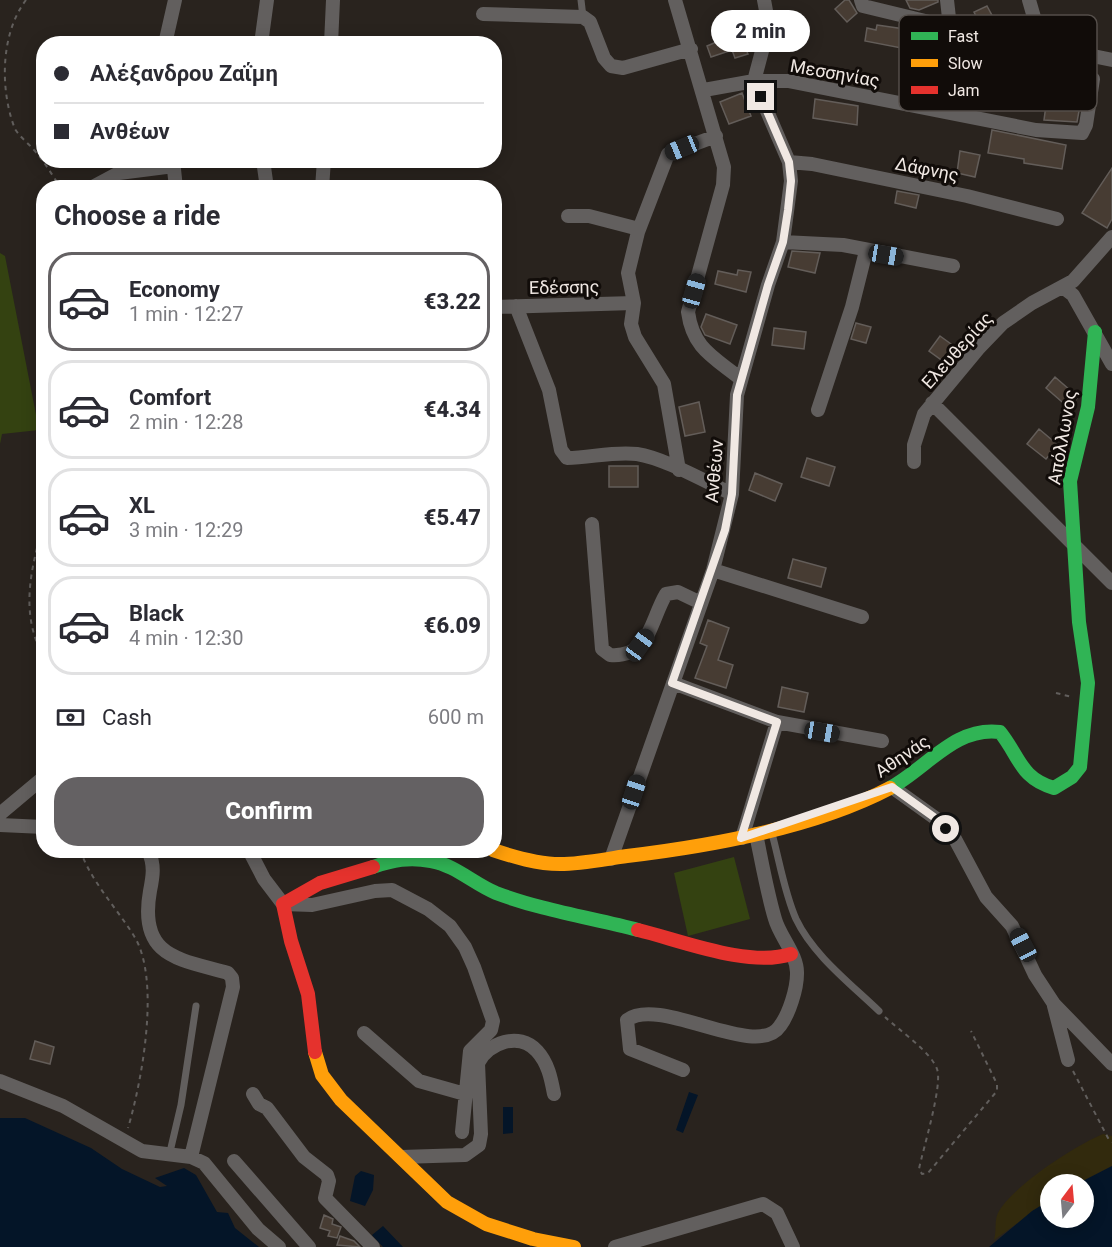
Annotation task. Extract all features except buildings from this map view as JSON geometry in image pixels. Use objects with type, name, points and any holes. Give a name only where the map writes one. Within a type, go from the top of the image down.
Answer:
[{"type":"street","points":[[167,36],[175,0]]},
{"type":"street","points":[[262,36],[267,0]]},
{"type":"street","points":[[331,36],[333,0]]},
{"type":"street","points":[[675,0],[704,90],[724,167],[723,185],[688,312],[690,332],[701,347],[741,379]]},
{"type":"street","points":[[754,81],[766,36],[767,16],[764,0]]},
{"type":"street","points":[[861,0],[863,6],[900,15]]},
{"type":"street","points":[[947,0],[949,15]]},
{"type":"street","points":[[1029,0],[1033,15]]},
{"type":"street","points":[[483,14],[584,17],[591,21],[603,58],[611,66],[623,68],[691,49]]},
{"type":"street","points":[[1097,57],[1112,60]]},
{"type":"street","name":"Μεσσηνίας","points":[[704,90],[754,81],[788,81],[899,103]]},
{"type":"street","name":"Ανθέων","points":[[611,859],[713,570],[732,494],[737,395],[783,242],[791,181],[789,162],[754,81]]},
{"type":"street","name":"Μεσσηνίας","points":[[940,111],[1036,130],[1082,133],[1088,111]]},
{"type":"street","points":[[679,470],[664,384],[635,337],[631,324],[634,303],[628,273],[639,229],[668,154],[716,136]]},
{"type":"street","name":"Δάφνης","points":[[789,162],[967,196],[1057,219]]},
{"type":"street","points":[[104,180],[118,172],[142,168]]},
{"type":"street","points":[[568,216],[589,216],[639,229]]},
{"type":"street","name":"Ελευθερίας","points":[[914,462],[914,445],[919,428],[924,414],[932,403],[1003,323],[1032,303],[1064,288],[1112,237]]},
{"type":"street","points":[[783,242],[843,245],[953,266]]},
{"type":"street","points":[[818,410],[852,307],[866,251]]},
{"type":"street","points":[[1064,288],[1073,295],[1112,364]]},
{"type":"street","name":"Εδέσσης","points":[[502,307],[634,303]]},
{"type":"street","points":[[516,306],[549,390],[561,450],[567,458],[615,453],[639,454],[732,494]]},
{"type":"street","name":"Απόλλωνος","points":[[1075,547],[1070,481],[1088,407],[1095,333]]},
{"type":"street","points":[[932,403],[1112,583]]},
{"type":"street","points":[[592,524],[602,649],[610,655],[629,655],[640,645],[666,594],[678,592],[701,603]]},
{"type":"street","name":"Αθηνάς","points":[[502,852],[558,864],[687,850],[741,838],[771,830],[892,787],[926,761],[962,738],[981,730],[1000,732],[1024,771],[1042,786],[1054,788],[1064,783],[1080,767],[1088,683],[1079,622],[1075,547]]},
{"type":"street","points":[[713,570],[862,617]]},
{"type":"street","points":[[672,683],[777,722],[882,741]]},
{"type":"street","points":[[741,838],[777,722]]},
{"type":"street","points":[[0,814],[36,784]]},
{"type":"street","points":[[892,787],[938,820],[955,838],[986,897],[1012,926],[1035,975],[1054,1004],[1112,1064]]},
{"type":"street","points":[[0,825],[36,827]]},
{"type":"street","points":[[683,1070],[630,1049],[627,1020],[642,1014],[668,1017],[749,1035],[768,1036],[779,1028],[786,1016],[797,976],[796,966],[776,922],[756,834]]},
{"type":"street","points":[[151,858],[154,879],[148,915],[152,932],[160,947],[181,962],[228,973],[232,978],[233,987],[191,1157]]},
{"type":"street","points":[[253,858],[264,879],[283,904],[291,941],[308,994],[314,1049],[322,1075],[341,1100],[447,1202],[486,1224],[533,1239],[574,1247]]},
{"type":"street","points":[[283,904],[320,883],[400,858],[420,859],[450,867],[474,884],[500,894],[741,956],[782,957],[791,954]]},
{"type":"street","points":[[283,904],[312,905],[375,891],[392,891],[428,909],[450,926],[465,947],[493,1021],[490,1030],[470,1051],[462,1132]]},
{"type":"street","points":[[1054,1004],[1068,1060]]},
{"type":"street","points":[[364,1033],[419,1081],[465,1094]]},
{"type":"street","points":[[401,1157],[465,1155],[479,1145],[482,1134],[477,1081],[478,1063],[484,1053],[495,1044],[524,1043],[536,1049],[550,1073],[554,1094]]},
{"type":"street","points":[[0,1081],[63,1106],[142,1151],[191,1157],[204,1163],[258,1229],[279,1247]]},
{"type":"street","points":[[253,1094],[259,1104],[267,1108],[304,1157],[327,1175],[329,1181],[325,1198],[373,1247]]},
{"type":"street","points":[[234,1161],[309,1247]]},
{"type":"street","points":[[615,1247],[764,1204],[777,1213],[793,1247]]},
{"type":"lane","points":[[581,0],[584,17]]},
{"type":"lane","points":[[771,830],[796,918],[808,937],[834,967],[879,1011]]},
{"type":"lane","points":[[169,1156],[181,1105],[196,1006]]},
{"type":"path","points":[[26,0],[13,21],[5,47],[6,104],[16,130],[36,152]]},
{"type":"path","points":[[36,555],[30,580],[33,640],[36,645]]},
{"type":"path","points":[[84,858],[99,888],[135,937],[148,967],[144,1044],[136,1100],[123,1142]]},
{"type":"path","points":[[879,1011],[932,1060],[938,1071],[937,1091],[919,1169],[922,1174],[928,1173],[997,1091],[997,1084],[971,1031]]},
{"type":"path","points":[[1068,1060],[1094,1113],[1112,1142]]},
{"type":"green space","points":[[0,253],[5,256],[36,415],[36,430],[2,434],[0,444]]},
{"type":"green space","points":[[734,857],[750,919],[688,936],[674,873]]},
{"type":"sand","points":[[1103,1134],[1112,1136],[1112,1166],[1094,1175],[1040,1174],[1040,1207],[994,1240],[998,1213],[1016,1191],[1045,1168]]},
{"type":"water","points":[[689,1092],[698,1095],[683,1133],[676,1130]]},
{"type":"water","points":[[503,1107],[513,1107],[513,1133],[503,1134]]},
{"type":"water","points":[[0,1118],[25,1118],[91,1148],[122,1169],[160,1187],[167,1186],[155,1178],[184,1168],[196,1175],[217,1212],[228,1213],[235,1228],[259,1247],[0,1247]]},
{"type":"water","points":[[1112,1166],[1112,1247],[989,1247],[1040,1206],[1040,1228],[1094,1228],[1094,1175]]},
{"type":"water","points":[[361,1171],[374,1175],[373,1190],[365,1206],[350,1201],[355,1176]]},
{"type":"water","points":[[383,1226],[403,1247],[383,1247],[372,1235]]},
{"type":"traffic: fast","points":[[890,788],[955,742],[969,735],[984,732],[1000,732],[1022,766],[1034,779],[1043,784],[1054,788],[1072,777],[1080,767],[1088,683],[1079,622],[1070,481],[1088,407],[1095,332]]},
{"type":"traffic: fast","points":[[373,867],[415,859],[440,863],[496,893],[513,899],[638,930]]},
{"type":"traffic: slow","points":[[502,853],[517,858],[560,864],[693,847],[762,833],[830,814],[890,788]]},
{"type":"traffic: slow","points":[[315,1052],[322,1075],[341,1100],[447,1202],[486,1224],[533,1239],[574,1247]]},
{"type":"traffic: jam","points":[[315,1052],[308,994],[291,941],[283,904],[320,883],[373,867]]},
{"type":"traffic: jam","points":[[638,930],[735,955],[755,958],[791,954]]},
{"type":"route","points":[[761,97],[789,162],[791,181],[788,210],[783,242],[768,285],[737,395],[732,494],[725,530],[672,683],[777,722],[741,838],[771,830],[892,787],[938,820],[946,829]]}]
